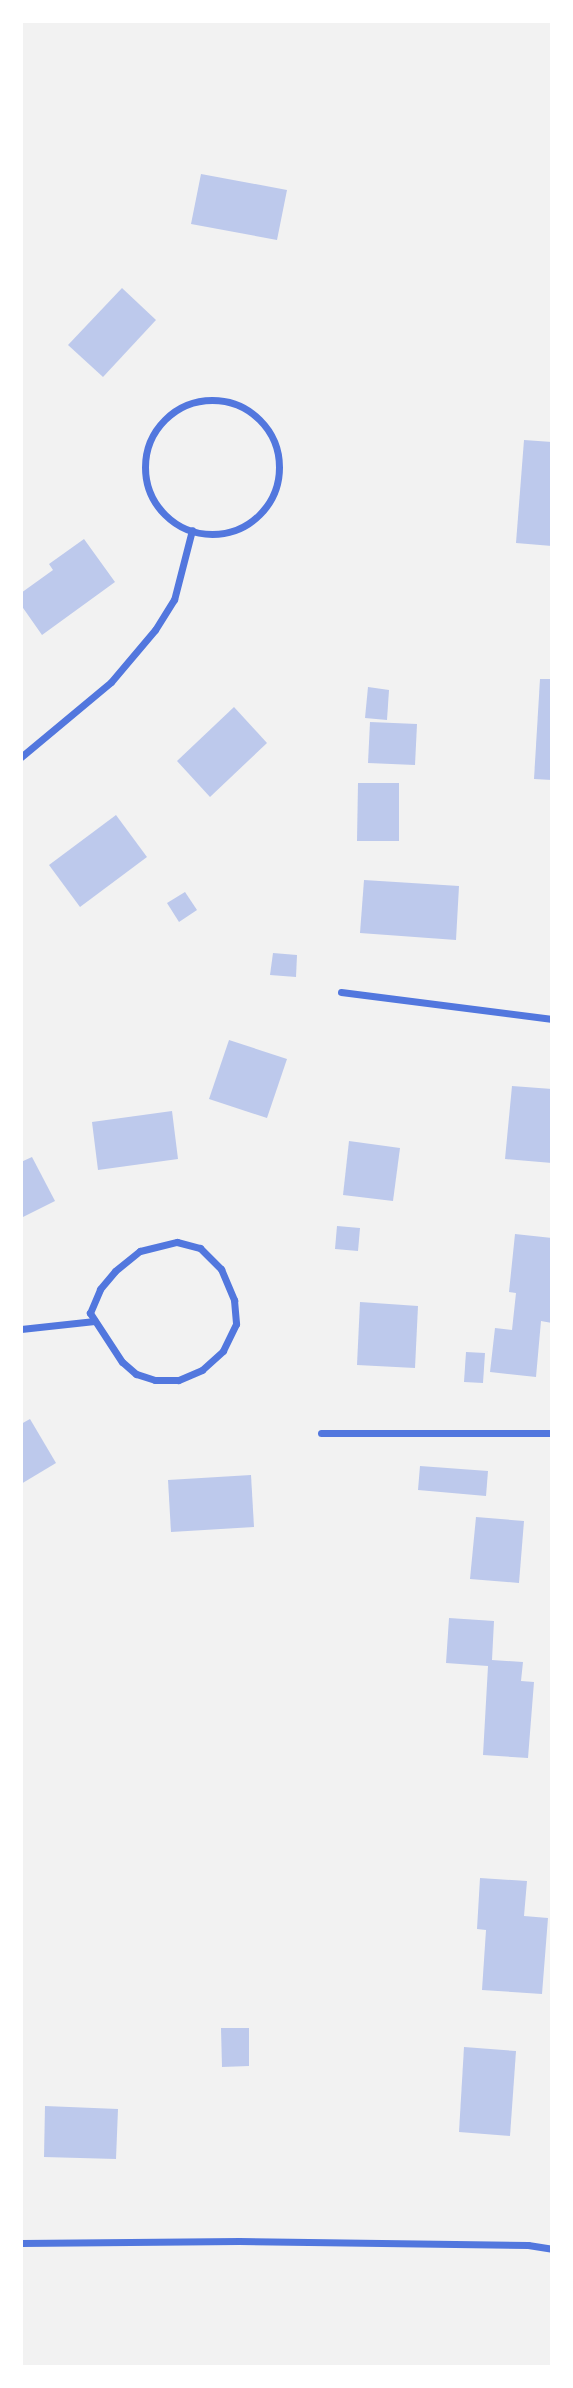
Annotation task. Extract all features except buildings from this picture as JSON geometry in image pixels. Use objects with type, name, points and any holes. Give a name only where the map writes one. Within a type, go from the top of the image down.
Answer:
[{"type":"street","points":[[210,399],[244,410],[266,429],[278,447],[278,477],[270,503],[249,523],[211,536],[192,530],[172,521],[157,506],[146,485],[145,457],[154,430],[168,414],[186,402],[210,399]]},
{"type":"street","points":[[21,757],[111,682],[155,631],[174,600],[192,530]]},
{"type":"street","points":[[341,992],[552,1019]]},
{"type":"street","points":[[177,1242],[200,1248],[215,1261],[226,1278],[236,1313],[233,1334],[217,1358],[195,1374],[166,1381],[144,1378],[129,1368],[115,1354],[95,1321],[90,1313],[96,1298],[115,1271],[140,1251],[177,1242]]},
{"type":"street","points":[[21,1329],[95,1321]]},
{"type":"street","points":[[321,1433],[552,1433]]},
{"type":"street","points":[[21,2243],[239,2241],[528,2245],[552,2249]]}]
